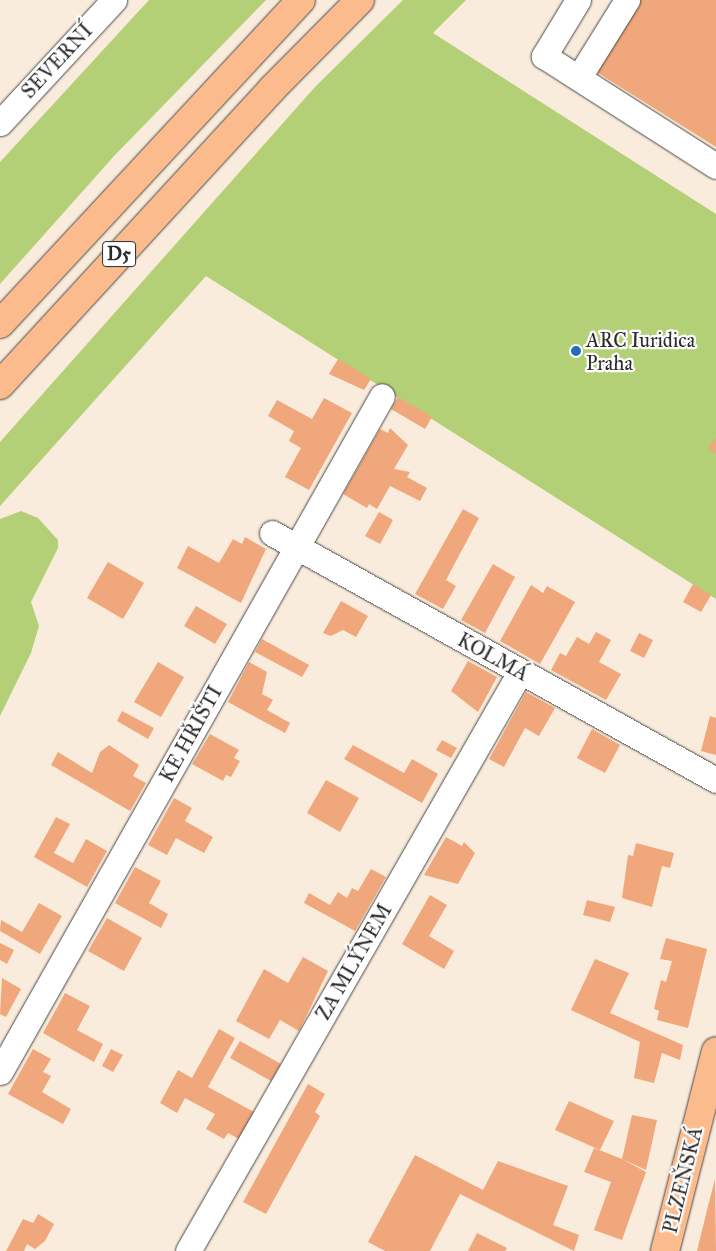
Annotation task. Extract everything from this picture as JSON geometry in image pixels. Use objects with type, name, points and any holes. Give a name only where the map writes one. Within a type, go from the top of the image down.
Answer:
[{"type":"main road","name":"D5","points":[[0,324],[301,0]]},
{"type":"main road","name":"D5","points":[[0,385],[265,96],[360,0]]},
{"type":"main road","name":"PLZEŇSKÁ","points":[[665,1251],[716,1050]]},
{"type":"street","name":"SEVERNÍ","points":[[0,123],[114,0]]},
{"type":"street","points":[[578,0],[544,56],[716,166]]},
{"type":"street","points":[[578,77],[627,0]]},
{"type":"street","name":"KE HŘIŠTI","points":[[0,1072],[382,396]]},
{"type":"street","name":"KOLMÁ","points":[[272,533],[716,780]]},
{"type":"street","name":"ZA MLÝNEM","points":[[188,1251],[520,672]]},
{"type":"green space","points":[[149,0],[266,0],[115,155],[0,284],[0,162]]},
{"type":"green space","points":[[403,0],[466,0],[433,33],[716,214],[716,599],[206,276],[0,506],[0,442],[315,87]]},
{"type":"green space","points":[[21,511],[38,518],[58,540],[58,548],[31,602],[39,626],[31,653],[0,716],[0,519]]},
{"type":"building","points":[[640,0],[716,0],[716,147],[595,71]]},
{"type":"building","points":[[338,359],[371,379],[364,390],[329,374]]},
{"type":"building","points":[[398,397],[432,417],[425,429],[391,409]]},
{"type":"building","points":[[324,398],[352,413],[309,490],[285,477],[301,448],[289,441],[294,431],[268,416],[277,400],[312,419]]},
{"type":"building","points":[[390,428],[408,445],[394,469],[410,472],[407,477],[427,488],[420,501],[390,486],[377,509],[369,504],[367,508],[343,494],[380,429],[388,433]]},
{"type":"building","points":[[716,437],[716,454],[708,448]]},
{"type":"building","points":[[463,509],[479,518],[446,580],[456,586],[443,609],[415,594]]},
{"type":"building","points":[[379,512],[393,520],[380,544],[365,536]]},
{"type":"building","points":[[245,537],[266,549],[241,603],[177,568],[188,546],[219,563],[233,539],[242,544]]},
{"type":"building","points":[[108,562],[144,583],[123,619],[87,598]]},
{"type":"building","points":[[493,564],[515,577],[485,633],[461,620]]},
{"type":"building","points":[[693,584],[711,595],[701,612],[683,602]]},
{"type":"building","points":[[531,585],[543,593],[547,586],[575,602],[540,664],[500,641]]},
{"type":"building","points":[[341,601],[368,616],[356,637],[343,630],[331,636],[323,633]]},
{"type":"building","points":[[196,606],[227,624],[215,644],[184,626]]},
{"type":"building","points":[[596,632],[611,640],[599,662],[621,674],[606,700],[551,670],[560,653],[566,656],[577,637],[589,644]]},
{"type":"building","points":[[639,633],[653,640],[644,658],[630,651]]},
{"type":"building","points":[[262,639],[309,665],[302,677],[255,652]]},
{"type":"building","points":[[468,661],[497,677],[478,712],[451,691]]},
{"type":"building","points":[[158,662],[184,677],[161,717],[134,702]]},
{"type":"building","points":[[249,662],[267,672],[262,694],[273,700],[267,710],[290,723],[285,733],[228,702]]},
{"type":"building","points":[[526,692],[555,708],[539,736],[525,728],[504,767],[489,759]]},
{"type":"building","points":[[122,711],[154,728],[148,739],[117,721]]},
{"type":"building","points":[[710,716],[716,718],[716,755],[701,751]]},
{"type":"building","points":[[592,729],[620,745],[605,773],[577,758]]},
{"type":"building","points":[[210,734],[239,750],[234,758],[240,761],[231,777],[226,775],[223,781],[192,764]]},
{"type":"building","points":[[442,740],[457,748],[451,758],[436,750]]},
{"type":"building","points":[[109,745],[139,765],[133,776],[146,783],[130,811],[51,765],[58,752],[92,773],[100,752]]},
{"type":"building","points":[[353,745],[404,773],[412,759],[438,774],[422,803],[344,759]]},
{"type":"building","points":[[326,780],[359,798],[340,832],[307,813]]},
{"type":"building","points":[[174,798],[192,808],[185,821],[213,837],[204,853],[176,838],[167,855],[148,845]]},
{"type":"building","points":[[56,817],[70,824],[54,853],[73,863],[86,839],[107,851],[87,887],[34,857]]},
{"type":"building","points":[[446,837],[462,846],[464,842],[475,853],[458,884],[424,875]]},
{"type":"building","points":[[636,843],[674,853],[670,868],[662,866],[652,907],[622,898],[628,855],[633,856]]},
{"type":"building","points":[[135,867],[161,881],[149,903],[168,914],[161,928],[115,903]]},
{"type":"building","points":[[371,869],[386,877],[355,931],[304,903],[309,893],[330,905],[338,892],[347,898],[352,888],[358,891]]},
{"type":"building","points":[[430,895],[447,905],[429,936],[454,951],[444,969],[402,944]]},
{"type":"building","points":[[587,900],[615,907],[610,922],[583,915]]},
{"type":"building","points":[[39,903],[62,916],[40,954],[0,931],[1,920],[22,932]]},
{"type":"building","points":[[107,918],[142,938],[124,971],[88,951]]},
{"type":"building","points":[[666,938],[707,949],[688,1028],[657,1020],[659,1011],[654,1009],[661,980],[666,982],[672,961],[660,959]]},
{"type":"building","points":[[0,943],[14,950],[7,964],[0,960]]},
{"type":"building","points":[[303,957],[328,971],[299,1031],[280,1020],[269,1039],[236,1021],[264,969],[288,983]]},
{"type":"building","points":[[595,959],[629,973],[610,1013],[683,1045],[680,1060],[662,1053],[654,1083],[634,1078],[640,1042],[571,1010]]},
{"type":"building","points":[[2,978],[21,989],[6,1017],[0,1014]]},
{"type":"building","points":[[65,993],[90,1006],[77,1030],[103,1044],[94,1062],[43,1033]]},
{"type":"building","points":[[219,1029],[235,1038],[208,1087],[254,1112],[239,1139],[228,1133],[224,1139],[206,1129],[215,1114],[185,1098],[177,1113],[160,1103],[178,1070],[192,1078]]},
{"type":"building","points":[[240,1041],[281,1064],[271,1081],[230,1058]]},
{"type":"building","points":[[33,1049],[51,1059],[43,1072],[51,1076],[42,1092],[71,1109],[63,1124],[8,1094]]},
{"type":"building","points":[[111,1049],[123,1055],[113,1072],[102,1066]]},
{"type":"building","points":[[308,1084],[325,1094],[315,1112],[320,1116],[266,1214],[243,1202]]},
{"type":"building","points":[[569,1101],[614,1121],[600,1150],[555,1130]]},
{"type":"building","points":[[632,1115],[657,1120],[646,1170],[622,1159]]},
{"type":"building","points":[[594,1148],[622,1159],[646,1172],[622,1240],[594,1230],[611,1182],[584,1172]]},
{"type":"building","points":[[415,1155],[483,1190],[498,1161],[568,1186],[553,1225],[579,1235],[574,1251],[460,1194],[430,1251],[385,1251],[368,1242]]},
{"type":"building","points":[[715,1179],[716,1251],[697,1251],[708,1206]]},
{"type":"building","points":[[38,1214],[54,1224],[45,1241],[35,1249],[27,1244],[24,1251],[6,1251],[23,1219],[33,1223]]},
{"type":"building","points":[[477,1233],[507,1248],[505,1251],[468,1251]]},
{"type":"place","name":"ARC Iuridica Praha","points":[[576,351]]}]
